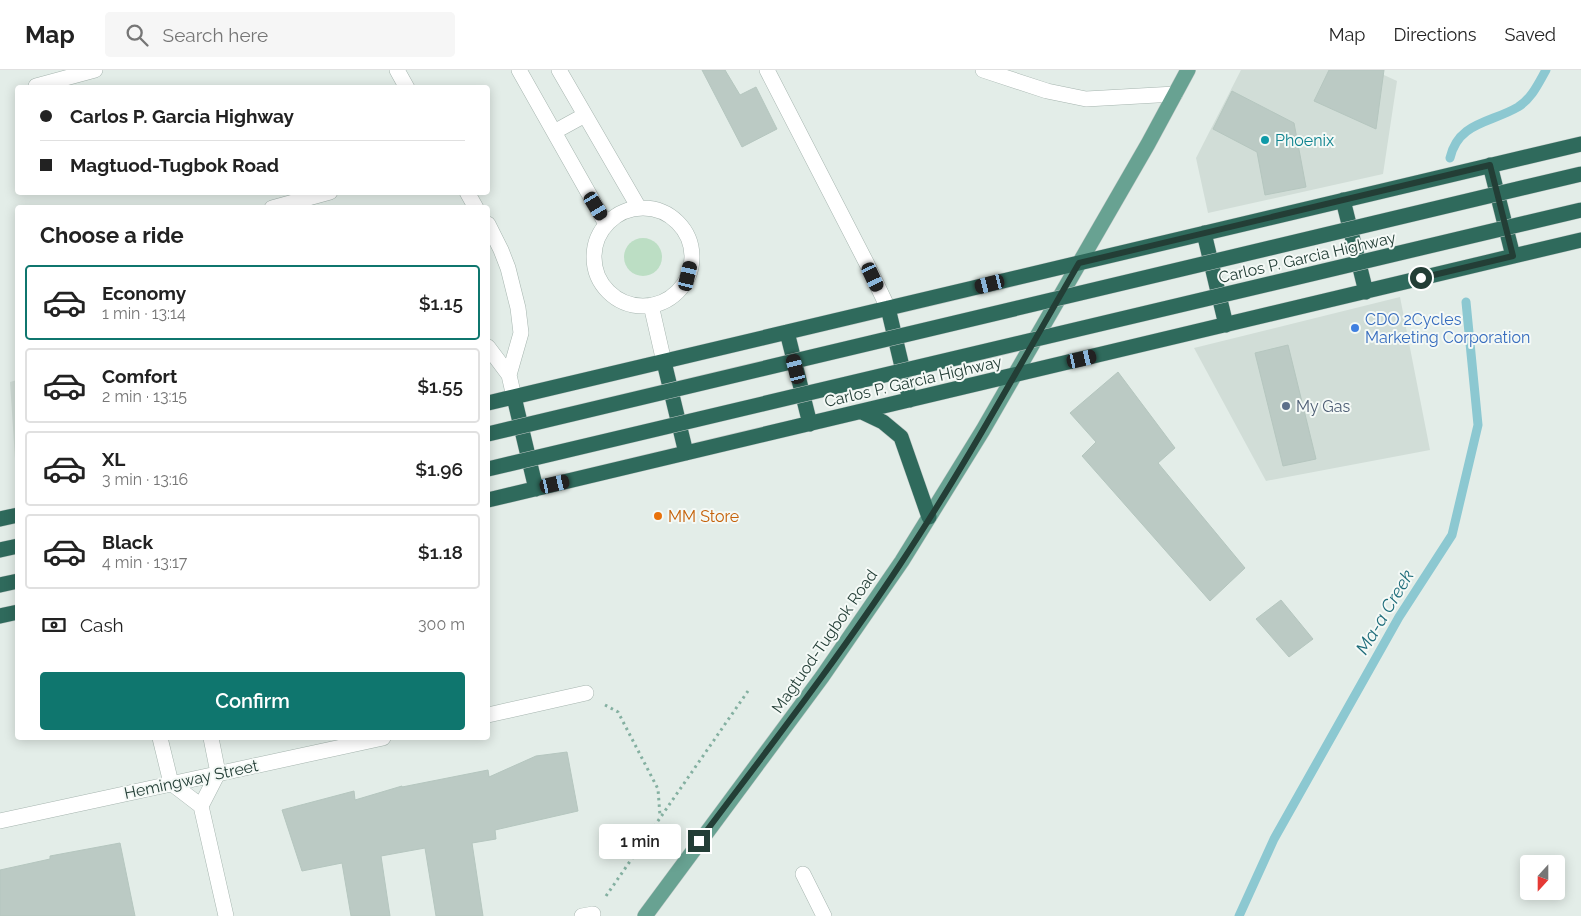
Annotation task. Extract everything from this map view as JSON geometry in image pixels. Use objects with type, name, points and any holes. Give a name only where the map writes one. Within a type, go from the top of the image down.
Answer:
[{"type":"highway","points":[[490,403],[1581,144]]},
{"type":"highway","points":[[1490,165],[1513,256]]},
{"type":"highway","name":"Carlos P. Garcia Highway","points":[[490,434],[1581,174]]},
{"type":"highway","points":[[1343,200],[1366,292]]},
{"type":"highway","name":"Carlos P. Garcia Highway","points":[[490,469],[1581,210]]},
{"type":"highway","points":[[1204,233],[1226,325]]},
{"type":"highway","name":"Carlos P. Garcia Highway","points":[[490,500],[1581,240]]},
{"type":"highway","points":[[888,308],[910,400]]},
{"type":"highway","points":[[787,332],[810,424]]},
{"type":"highway","points":[[664,362],[686,453]]},
{"type":"highway","points":[[514,397],[536,489]]},
{"type":"highway","points":[[862,412],[883,422],[901,437],[929,517]]},
{"type":"highway","points":[[0,519],[15,516]]},
{"type":"highway","points":[[0,550],[15,547]]},
{"type":"highway","points":[[0,585],[15,582]]},
{"type":"highway","points":[[0,616],[15,613]]},
{"type":"main road","name":"Magtuod-Tugbok Road","points":[[645,916],[828,669],[897,569],[1014,375],[1148,144],[1188,70]]},
{"type":"street","points":[[40,85],[95,70]]},
{"type":"street","points":[[397,70],[405,85]]},
{"type":"street","points":[[519,70],[606,224]]},
{"type":"street","points":[[559,70],[639,208]]},
{"type":"street","points":[[767,70],[888,308]]},
{"type":"street","points":[[983,70],[1047,92],[1086,99],[1175,94]]},
{"type":"street","points":[[554,132],[585,115]]},
{"type":"street","points":[[283,205],[319,195]]},
{"type":"street","points":[[639,208],[656,209],[671,216],[683,228],[690,243],[692,259],[688,276],[680,290],[667,300],[651,305],[633,305],[617,299],[604,288],[596,272],[593,256],[597,239],[606,224],[621,213],[639,208]]},
{"type":"street","points":[[490,228],[508,268],[518,308],[521,333],[509,375]]},
{"type":"street","points":[[651,305],[664,362]]},
{"type":"street","points":[[490,350],[509,375],[514,397]]},
{"type":"street","points":[[490,715],[586,693]]},
{"type":"street","points":[[160,740],[171,783],[201,806],[226,916]]},
{"type":"street","points":[[201,806],[218,773],[211,740]]},
{"type":"street","name":"Hemingway Street","points":[[0,821],[374,740]]},
{"type":"street","points":[[803,874],[824,916]]},
{"type":"path","points":[[588,915],[748,691]]},
{"type":"path","points":[[586,693],[618,712],[658,789],[660,816]]},
{"type":"shaded area","points":[[1241,70],[1373,70],[1397,81],[1383,174],[1208,213],[1196,158]]},
{"type":"shaded area","points":[[1400,297],[1430,450],[1266,481],[1194,348]]},
{"type":"shaded area","points":[[15,381],[15,458],[10,382]]},
{"type":"green space","points":[[643,238],[656,244],[662,257],[656,270],[643,276],[630,270],[624,257],[630,244]]},
{"type":"building","points":[[702,70],[725,70],[740,95],[756,87],[777,129],[742,147]]},
{"type":"building","points":[[1329,70],[1384,70],[1376,129],[1314,101]]},
{"type":"building","name":"Phoenix","points":[[1232,91],[1294,123],[1306,187],[1265,195],[1257,152],[1213,129]]},
{"type":"building","name":"My Gas","points":[[1288,345],[1316,459],[1283,466],[1255,353]]},
{"type":"building","points":[[1118,372],[1175,448],[1158,463],[1245,568],[1210,601],[1082,456],[1096,442],[1070,413]]},
{"type":"building","points":[[1281,600],[1313,639],[1289,657],[1256,619]]},
{"type":"building","points":[[567,752],[578,811],[495,830],[496,839],[472,843],[483,916],[436,916],[425,848],[381,856],[390,916],[351,916],[342,863],[302,871],[282,810],[354,791],[355,800],[402,786],[488,770],[489,777],[536,756]]},
{"type":"building","points":[[120,843],[135,916],[0,916],[0,870],[50,859],[50,856]]},
{"type":"waterway","name":"Ma-a Creek","points":[[1450,158],[1454,146],[1468,130],[1523,103],[1534,90],[1546,70]]},
{"type":"waterway","name":"Ma-a Creek","points":[[1239,916],[1274,839],[1399,617],[1452,535],[1478,425],[1466,302]]},
{"type":"place","name":"Phoenix","points":[[1265,140]]},
{"type":"place","name":"CDO 2Cycles Marketing Corporation","points":[[1355,328]]},
{"type":"place","name":"My Gas","points":[[1286,406]]},
{"type":"place","name":"MM Store","points":[[658,516]]},
{"type":"route","points":[[699,841],[822,677],[902,561],[983,430],[1079,263],[1490,165],[1513,256],[1421,278]]}]
